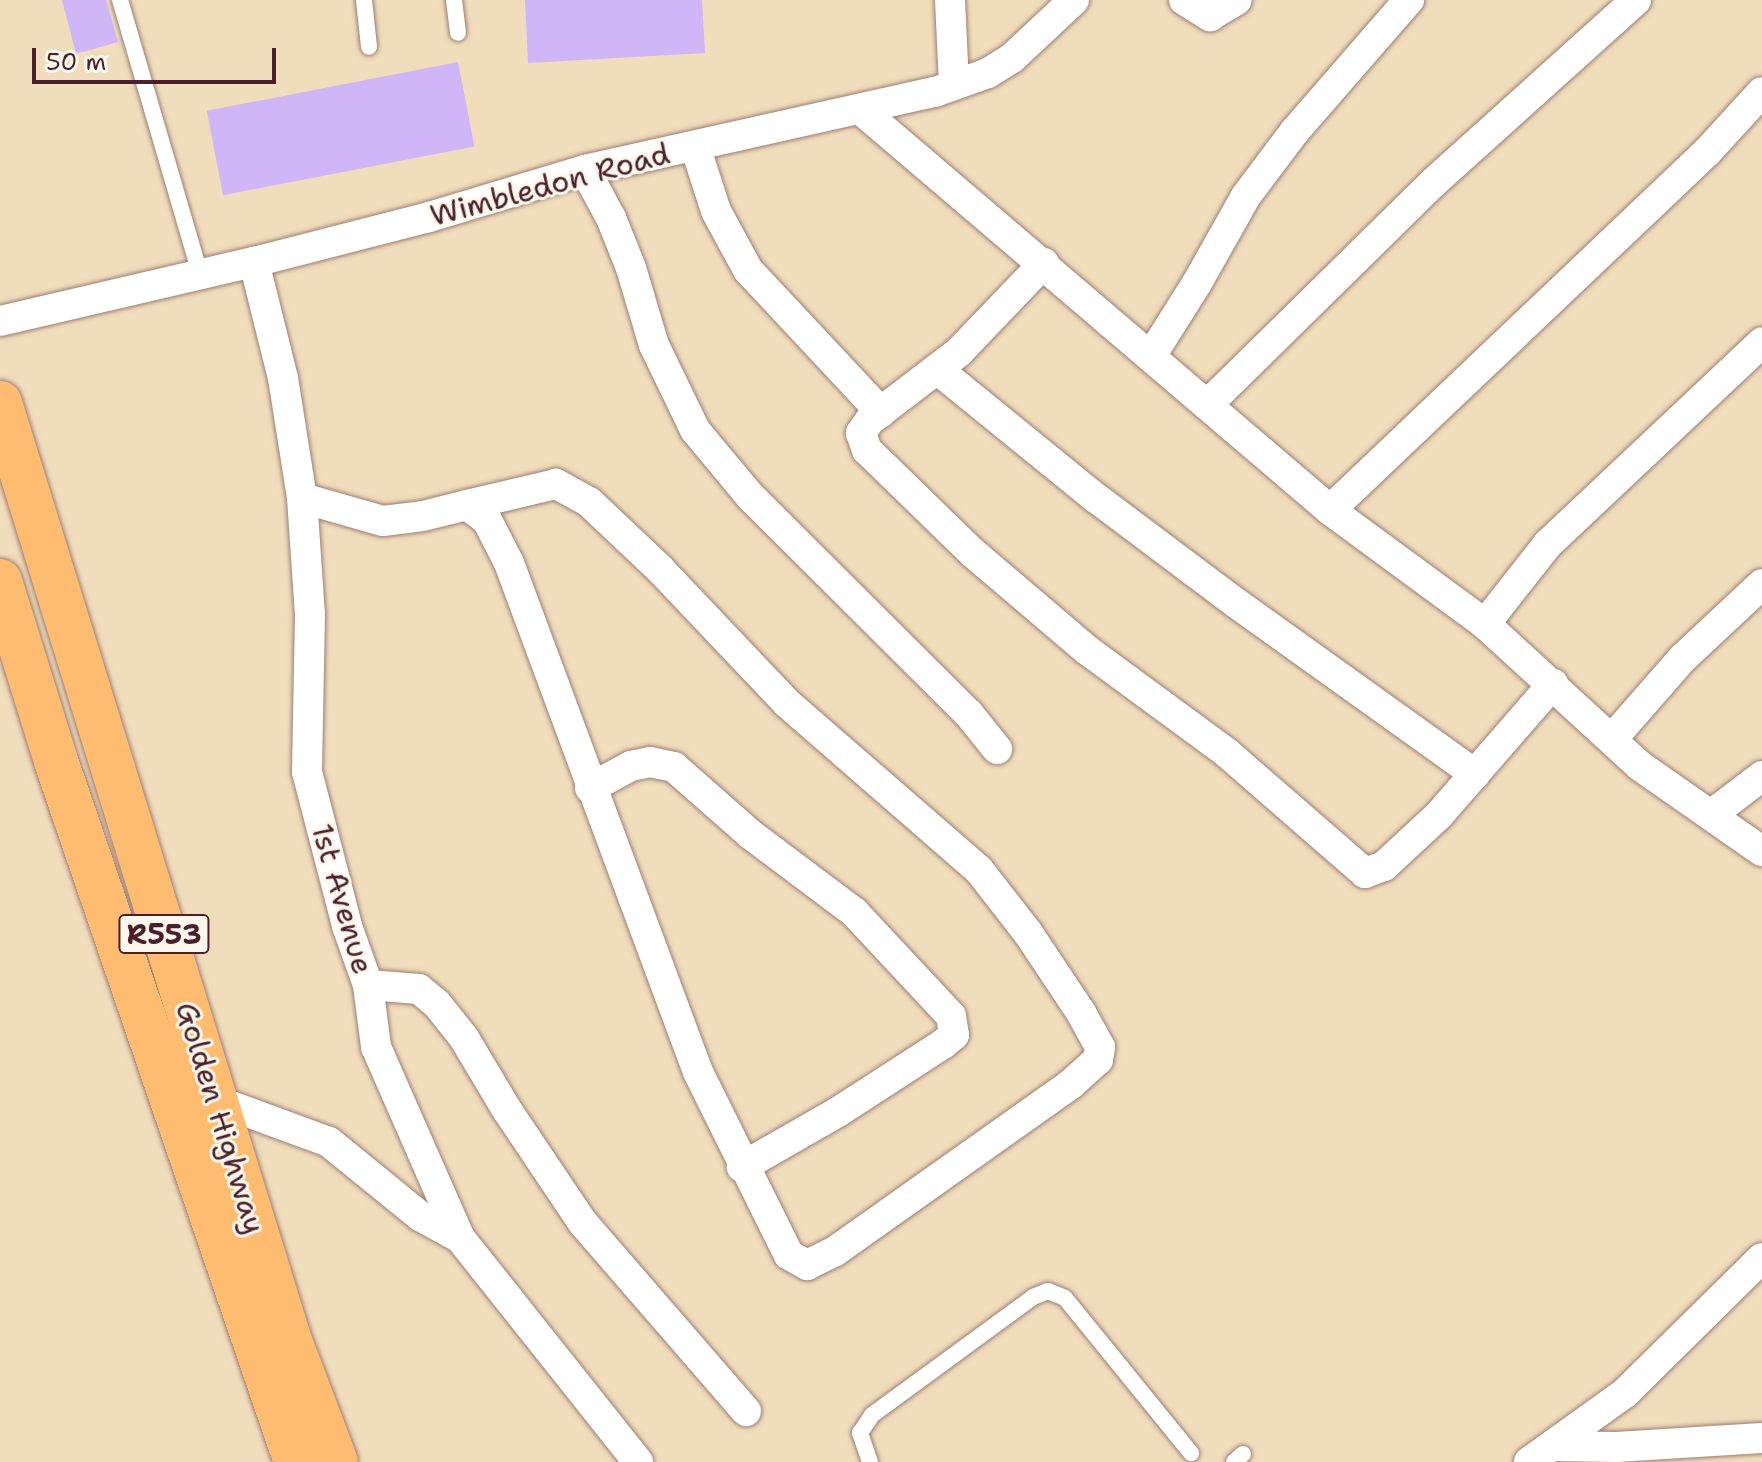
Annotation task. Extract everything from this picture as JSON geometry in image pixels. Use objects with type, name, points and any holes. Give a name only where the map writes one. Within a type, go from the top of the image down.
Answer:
[{"type":"main road","name":"Golden Highway","points":[[0,403],[290,1341],[336,1462]]},
{"type":"main road","name":"Golden Highway","points":[[0,581],[86,850],[296,1462]]},
{"type":"street","points":[[950,0],[954,84]]},
{"type":"street","name":"Wimbledon Road","points":[[0,321],[254,262],[429,217],[585,170],[860,109],[954,84],[988,73],[1012,58],[1074,0]]},
{"type":"street","points":[[1184,0],[1210,16],[1237,0]]},
{"type":"street","points":[[1151,356],[1246,196],[1295,131],[1409,0]]},
{"type":"street","points":[[1207,405],[1434,182],[1636,0]]},
{"type":"street","points":[[1330,510],[1685,174],[1762,92]]},
{"type":"street","points":[[860,109],[1330,510],[1485,624],[1640,766],[1762,851]]},
{"type":"street","points":[[695,146],[716,211],[748,270],[881,412]]},
{"type":"street","points":[[585,170],[611,218],[631,268],[654,345],[695,430],[750,496],[969,714],[997,749]]},
{"type":"street","name":"1st Avenue","points":[[254,262],[283,378],[302,498],[310,614],[307,772],[347,926],[368,985],[376,1047],[460,1238],[638,1462]]},
{"type":"street","points":[[1044,263],[959,352],[881,412],[861,433],[867,450],[973,553],[1087,650],[1227,753],[1365,873],[1374,872],[1402,852],[1553,684]]},
{"type":"street","points":[[1485,624],[1548,544],[1762,342]]},
{"type":"street","points":[[937,369],[1096,498],[1475,774]]},
{"type":"street","points":[[302,498],[383,521],[423,516],[467,505],[556,484],[589,502],[661,570],[787,703],[979,870],[1028,933],[1100,1047],[1098,1060],[1071,1084],[834,1252],[807,1265],[784,1249],[698,1072],[509,563],[487,520],[467,505]]},
{"type":"street","points":[[1612,739],[1683,658],[1762,584]]},
{"type":"street","points":[[590,788],[631,766],[650,762],[674,767],[750,834],[854,912],[951,1016],[954,1035],[943,1044],[838,1112],[742,1167]]},
{"type":"street","points":[[1711,815],[1762,776]]},
{"type":"street","points":[[368,985],[419,989],[437,1004],[464,1038],[507,1110],[583,1223],[746,1411]]},
{"type":"street","points":[[215,1100],[329,1142],[420,1216],[460,1238]]},
{"type":"street","points":[[1540,1454],[1625,1393],[1762,1258]]},
{"type":"street","points":[[1540,1454],[1762,1438]]},
{"type":"lane","points":[[120,0],[200,274]]},
{"type":"lane","points":[[364,0],[369,47]]},
{"type":"lane","points":[[454,0],[458,33]]},
{"type":"lane","points":[[870,1462],[860,1433],[872,1415],[1033,1297],[1048,1291],[1065,1298],[1191,1453]]},
{"type":"building","points":[[62,0],[106,0],[118,42],[76,54]]},
{"type":"building","points":[[525,0],[702,0],[705,53],[528,63]]},
{"type":"building","points":[[458,62],[474,146],[223,195],[207,111]]}]
